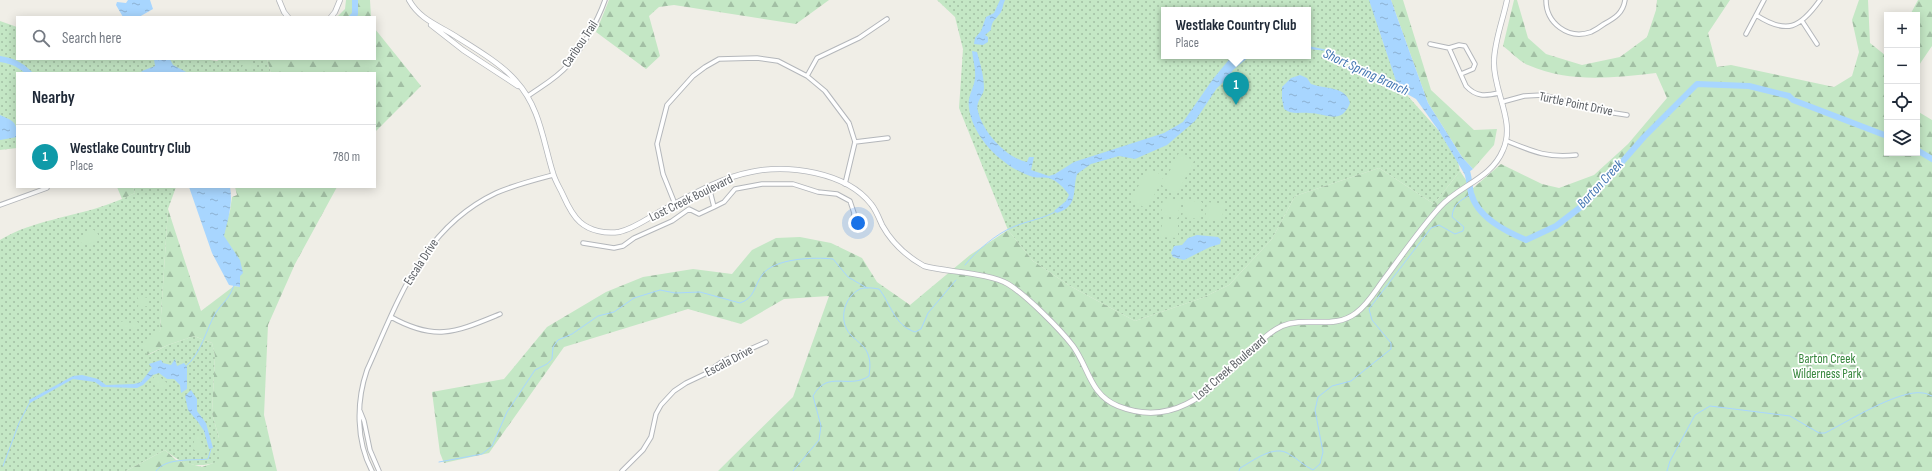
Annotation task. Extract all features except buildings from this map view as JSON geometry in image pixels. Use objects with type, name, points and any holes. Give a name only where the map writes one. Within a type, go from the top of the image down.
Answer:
[{"type":"street","points":[[279,0],[287,16]]},
{"type":"street","points":[[332,16],[340,0]]},
{"type":"street","name":"Lost Creek Boulevard","points":[[409,0],[415,10],[444,36],[523,89]]},
{"type":"street","name":"Caribou Trail","points":[[528,96],[551,80],[568,65],[600,16],[605,0]]},
{"type":"street","points":[[1507,0],[1494,56],[1495,78],[1502,102],[1507,141],[1539,154],[1561,157],[1576,155]]},
{"type":"street","points":[[1546,0],[1548,14],[1559,28],[1568,32],[1584,34],[1591,32],[1616,18],[1621,12],[1625,0]]},
{"type":"street","points":[[1746,34],[1764,0]]},
{"type":"street","points":[[1756,14],[1776,25],[1784,27],[1802,22],[1820,0]]},
{"type":"street","points":[[807,76],[817,58],[859,38],[887,19]]},
{"type":"street","name":"Lost Creek Boulevard","points":[[428,22],[451,33],[495,63],[516,80],[523,89],[528,96],[538,118],[554,175],[573,214],[580,222],[598,231],[610,233],[627,229],[709,187],[743,173],[774,169],[821,174],[845,184],[868,200],[876,211],[888,234],[913,260],[924,266],[938,270],[989,277],[1005,282],[1029,301],[1068,340],[1080,358],[1093,387],[1103,398],[1118,406],[1154,414],[1173,410],[1194,400],[1218,382],[1264,338],[1282,326],[1303,321],[1335,322],[1353,315],[1370,299],[1441,206],[1460,191],[1489,172],[1502,153],[1507,141]]},
{"type":"street","points":[[1802,22],[1816,44]]},
{"type":"street","points":[[1430,44],[1449,48],[1459,45],[1465,46],[1475,64],[1474,68],[1460,74]]},
{"type":"street","points":[[1449,48],[1466,86],[1474,94],[1486,96],[1499,93]]},
{"type":"street","points":[[675,204],[663,174],[657,144],[667,105],[693,76],[705,66],[718,59],[757,58],[778,60],[807,76],[825,91],[849,123],[855,142],[845,184]]},
{"type":"street","points":[[492,68],[495,63]]},
{"type":"street","name":"Turtle Point Drive","points":[[1502,102],[1524,96],[1543,95],[1601,111],[1627,115]]},
{"type":"street","points":[[855,142],[888,138]]},
{"type":"street","name":"Escala Drive","points":[[372,471],[364,452],[359,416],[361,387],[411,273],[443,231],[466,212],[494,194],[554,175]]},
{"type":"street","points":[[583,243],[595,246],[619,248],[634,238],[672,222],[689,209],[699,214],[714,208],[724,202],[735,189],[743,186],[770,184],[793,184],[811,191],[837,194],[846,198],[850,201],[854,213],[852,226]]},
{"type":"street","points":[[709,187],[714,208]]},
{"type":"street","points":[[0,205],[47,188]]},
{"type":"street","points":[[391,318],[416,329],[444,333],[464,329],[500,314]]},
{"type":"street","name":"Escala Drive","points":[[622,471],[643,450],[650,437],[658,409],[663,401],[674,391],[686,382],[705,374],[723,361],[766,342]]},
{"type":"street","name":"Escala Drive","points":[[360,411],[364,421],[370,450],[380,471]]},
{"type":"green space","points":[[346,0],[370,0],[371,16],[338,16],[345,9]]},
{"type":"green space","points":[[609,0],[829,0],[796,24],[674,5],[659,7],[649,16],[660,56],[646,69],[596,32]]},
{"type":"green space","points":[[937,0],[1373,0],[1380,33],[1398,85],[1439,131],[1458,162],[1460,171],[1434,204],[1379,168],[1295,196],[1272,239],[1229,285],[1202,298],[1135,321],[1070,286],[1033,261],[1008,230],[959,108],[963,49],[955,17]]},
{"type":"green space","points":[[1391,0],[1403,0],[1431,90],[1474,130],[1497,129],[1494,145],[1473,169],[1462,157],[1428,103]]},
{"type":"green space","name":"Barton Creek Wilderness Park","points":[[1514,0],[1517,0],[1528,38],[1546,54],[1582,65],[1620,57],[1647,37],[1656,10],[1657,0],[1730,0],[1708,33],[1717,67],[1731,65],[1834,87],[1852,76],[1859,52],[1852,20],[1859,0],[1868,0],[1870,43],[1884,54],[1884,156],[1920,156],[1920,113],[1932,120],[1932,471],[718,471],[793,397],[829,296],[784,299],[741,324],[688,309],[564,347],[489,453],[444,463],[440,453],[432,392],[504,379],[547,327],[606,292],[643,277],[693,269],[732,274],[752,250],[776,238],[800,237],[831,243],[862,258],[877,282],[910,305],[970,255],[1008,230],[1033,261],[1070,286],[1135,321],[1202,298],[1229,285],[1272,239],[1295,196],[1379,168],[1434,204],[1460,171],[1472,189],[1501,164],[1542,184],[1559,188],[1594,175],[1628,144],[1667,98],[1656,73],[1591,78],[1559,75],[1528,65],[1518,59],[1503,46]]},
{"type":"green space","points":[[1918,0],[1932,0],[1932,46],[1920,64],[1920,12],[1912,12]]},
{"type":"green space","points":[[0,21],[16,27],[16,60],[267,60],[271,72],[16,72],[16,148],[0,150]]},
{"type":"green space","points":[[376,30],[421,86],[376,131],[376,72],[271,72],[267,60],[376,60]]},
{"type":"green space","points":[[245,60],[252,60],[250,71],[242,67]]},
{"type":"green space","points":[[1179,153],[1194,161],[1177,194],[1162,186]]},
{"type":"green space","points":[[1148,168],[1164,176],[1147,209],[1131,200]]},
{"type":"green space","points":[[117,188],[133,188],[135,193],[122,199]]},
{"type":"green space","points":[[133,188],[176,188],[168,209],[160,331],[148,355],[168,345],[194,336],[212,343],[215,356],[212,413],[219,438],[219,462],[204,465],[190,464],[178,459],[165,450],[126,471],[0,471],[0,240],[13,233],[40,223],[116,202],[135,193]]},
{"type":"green space","points":[[235,188],[336,188],[295,264],[268,325],[264,415],[277,471],[126,471],[165,450],[176,460],[202,467],[219,461],[219,438],[212,413],[215,356],[212,343],[194,336],[168,345],[147,355],[140,345],[160,331],[168,209],[201,311],[234,286],[240,287],[222,236],[230,211],[232,197],[237,195]]},
{"type":"green space","points":[[1163,198],[1180,201],[1178,218],[1161,216]]},
{"type":"green space","points":[[1185,200],[1202,202],[1199,219],[1182,217]]},
{"type":"green space","points":[[1207,202],[1224,204],[1222,221],[1205,220]]},
{"type":"green space","points":[[1163,219],[1178,219],[1178,238],[1160,237]]},
{"type":"green space","points":[[90,229],[94,230],[98,234],[98,241],[83,245],[80,241]]},
{"type":"green space","points":[[136,291],[139,291],[142,297],[149,298],[149,306],[138,307],[139,300],[135,293]]},
{"type":"green space","points":[[124,321],[130,323],[136,321],[140,324],[130,329],[119,325],[120,322]]},
{"type":"green space","points":[[155,376],[160,377],[167,383],[163,389],[156,388],[152,380]]},
{"type":"green space","points":[[195,434],[199,435],[202,443],[203,451],[201,454],[193,449]]},
{"type":"water","points":[[128,0],[150,0],[153,9],[141,16],[122,16],[116,5],[117,2],[126,3]]},
{"type":"water","points":[[1000,0],[1005,0],[1001,12],[992,24],[991,30],[985,35],[988,37],[988,42],[983,45],[974,44],[975,38],[981,31],[986,17],[994,13]]},
{"type":"water","points":[[1369,0],[1391,0],[1428,103],[1462,157],[1473,169],[1465,175],[1439,131],[1416,99],[1349,61],[1328,51],[1311,49],[1311,47],[1328,50],[1397,84]]},
{"type":"water","points":[[972,51],[977,52],[983,74],[984,91],[977,107],[984,127],[996,142],[1011,155],[1027,162],[1029,157],[1034,157],[1031,170],[1049,176],[1074,162],[1164,133],[1183,122],[1213,79],[1230,59],[1246,59],[1233,70],[1227,79],[1217,88],[1195,121],[1167,145],[1135,159],[1119,156],[1091,164],[1077,174],[1072,202],[1064,210],[1057,213],[1054,211],[1066,201],[1069,195],[1063,187],[1051,179],[1033,177],[1011,167],[992,151],[977,131],[969,108],[975,68]]},
{"type":"water","points":[[154,60],[170,60],[173,65],[186,72],[142,72],[155,66]]},
{"type":"water","points":[[1300,75],[1307,78],[1311,84],[1334,89],[1344,94],[1350,103],[1346,110],[1338,116],[1332,117],[1315,114],[1293,113],[1284,109],[1282,87],[1291,78]]},
{"type":"water","points":[[0,115],[13,122],[16,128],[16,137],[0,140]]},
{"type":"water","points":[[189,188],[230,188],[230,205],[224,236],[240,260],[243,273],[240,276],[240,287],[229,285],[212,253]]},
{"type":"water","points":[[1197,235],[1218,237],[1221,240],[1220,244],[1210,247],[1184,260],[1173,257],[1171,253],[1174,246],[1182,245],[1188,238]]},
{"type":"water","points":[[175,359],[177,366],[184,363],[187,367],[187,389],[181,393],[180,385],[174,379],[167,379],[159,373],[153,375],[143,385],[137,388],[102,387],[95,382],[73,379],[30,403],[29,400],[73,376],[82,375],[98,379],[106,385],[134,384],[141,382],[152,368],[149,364],[161,360],[163,363],[171,365]]},
{"type":"water","points":[[191,390],[197,399],[197,411],[206,423],[213,448],[209,449],[204,431],[188,410],[185,396]]},
{"type":"waterway","name":"Short Spring Branch","points":[[353,16],[355,14],[355,0]]},
{"type":"waterway","name":"Short Spring Branch","points":[[0,59],[16,63],[28,72]]},
{"type":"waterway","name":"Barton Creek","points":[[1465,166],[1471,193],[1474,202],[1479,209],[1501,228],[1526,240],[1556,226],[1586,203],[1644,137],[1697,84],[1749,86],[1789,96],[1793,100],[1884,135]]},
{"type":"waterway","name":"Barton Creek","points":[[1920,152],[1932,159]]},
{"type":"waterway","points":[[1239,471],[1240,468],[1257,458],[1270,452],[1277,451],[1283,451],[1289,454],[1313,470],[1320,464],[1323,452],[1315,410],[1318,397],[1332,386],[1351,381],[1391,349],[1391,343],[1372,320],[1369,309],[1431,228],[1439,225],[1455,234],[1463,231],[1464,227],[1452,217],[1454,209],[1458,203],[1471,194]]},
{"type":"waterway","points":[[965,265],[993,238],[1013,227],[1055,212]]},
{"type":"waterway","points":[[439,462],[482,454],[492,446],[507,412],[535,370],[547,364],[552,359],[553,347],[558,340],[572,334],[598,316],[614,312],[634,298],[660,290],[675,293],[700,292],[740,303],[749,298],[759,279],[768,269],[785,262],[816,258],[833,259],[848,277],[867,288]]},
{"type":"waterway","points":[[793,471],[819,440],[821,426],[813,396],[819,388],[825,383],[832,381],[854,381],[861,380],[869,376],[870,361],[867,352],[864,347],[850,334],[844,322],[844,309],[850,297],[860,289],[879,289],[902,324],[915,332],[921,329],[928,313],[956,280]]},
{"type":"waterway","points":[[186,366],[196,355],[215,314],[232,291],[234,285]]},
{"type":"waterway","points":[[1667,471],[1670,461],[1695,415],[1710,406],[1790,416],[1819,433],[1825,433],[1873,407],[1901,396],[1913,393],[1923,393],[1932,396]]},
{"type":"waterway","points":[[3,466],[19,423],[30,402]]},
{"type":"waterway","points":[[156,471],[166,464],[180,460],[208,459],[211,449]]},
{"type":"place","name":"Westlake Country Club","points":[[1236,105]]}]
